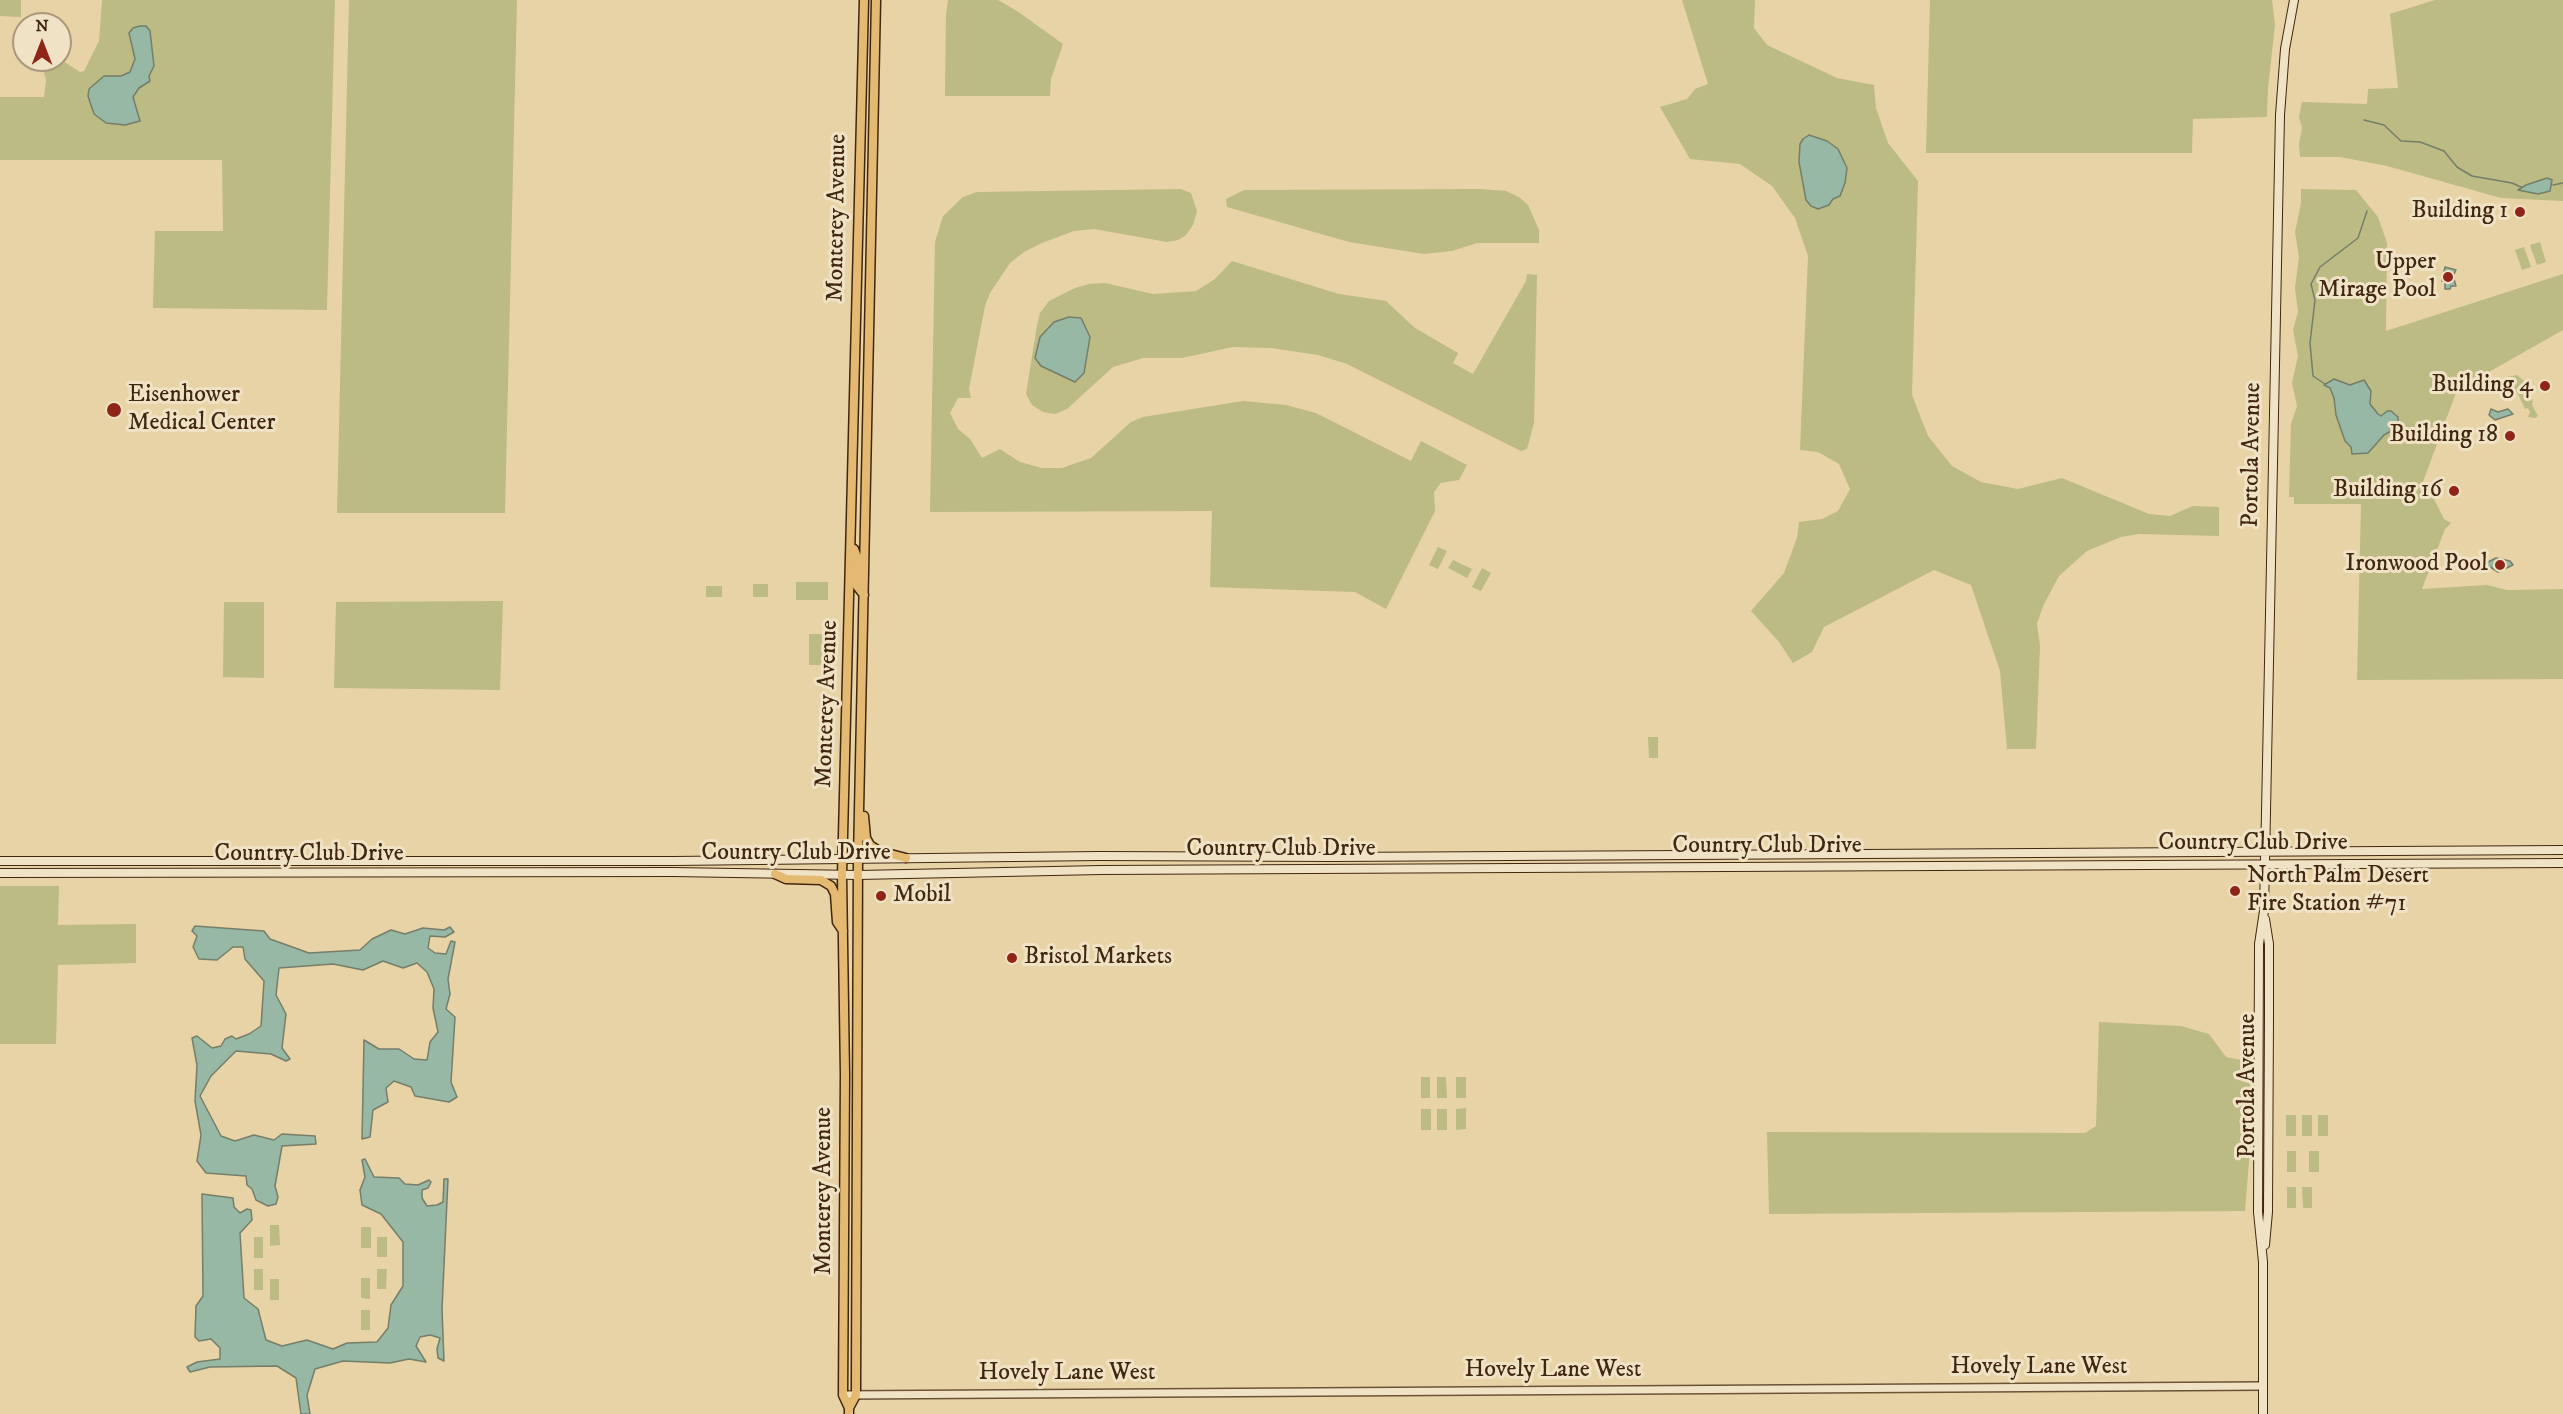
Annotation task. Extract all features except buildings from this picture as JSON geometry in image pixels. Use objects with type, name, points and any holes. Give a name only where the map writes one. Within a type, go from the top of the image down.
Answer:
[{"type":"main road","name":"Monterey Avenue","points":[[849,1411],[843,1395],[845,1076],[842,874],[864,0]]},
{"type":"main road","name":"Monterey Avenue","points":[[849,1411],[856,1395],[858,858],[876,0]]},
{"type":"main road","name":"Portola Avenue","points":[[2263,1262],[2268,1212],[2268,944],[2264,911],[2264,851],[2280,115],[2285,49],[2294,0]]},
{"type":"main road","points":[[859,148],[870,162],[872,198]]},
{"type":"main road","points":[[852,543],[858,560],[857,586],[864,595]]},
{"type":"main road","points":[[860,787],[867,838],[870,844],[879,851],[906,858]]},
{"type":"main road","name":"Country Club Drive","points":[[0,861],[2563,850]]},
{"type":"main road","points":[[2170,864],[2199,858],[2201,851]]},
{"type":"main road","points":[[142,874],[142,869],[147,865],[175,861]]},
{"type":"main road","name":"Country Club Drive","points":[[0,873],[858,874],[1094,870],[2563,863]]},
{"type":"main road","points":[[775,874],[786,879],[821,880],[831,886],[835,894],[837,922],[843,931]]},
{"type":"main road","name":"Portola Avenue","points":[[2263,1414],[2263,1262],[2258,1212],[2259,944],[2264,911]]},
{"type":"main road","points":[[2259,1064],[2264,1070],[2264,1103],[2268,1110]]},
{"type":"street","name":"Hovely Lane West","points":[[843,1395],[2263,1386]]},
{"type":"green space","points":[[0,0],[21,0],[21,12],[12,12],[12,17],[0,16]]},
{"type":"green space","points":[[102,0],[335,0],[327,310],[153,308],[155,231],[223,231],[222,160],[0,160],[0,97],[44,97],[46,80],[44,72],[72,72],[72,67],[80,72],[84,71],[99,41]]},
{"type":"green space","points":[[349,0],[517,0],[505,513],[337,513]]},
{"type":"green space","points":[[948,0],[998,0],[1063,44],[1051,79],[1050,96],[945,96]]},
{"type":"green space","points":[[1682,0],[1755,0],[1754,28],[1767,45],[1837,78],[1874,85],[1876,108],[1888,143],[1918,181],[1912,395],[1928,436],[1952,466],[1981,482],[2018,489],[2062,478],[2149,514],[2170,516],[2193,506],[2219,507],[2219,536],[2139,534],[2121,537],[2087,551],[2059,576],[2037,623],[2040,646],[2036,749],[2007,749],[2000,671],[1971,585],[1934,570],[1824,627],[1812,652],[1793,663],[1779,642],[1751,611],[1784,573],[1797,538],[1799,522],[1822,519],[1838,511],[1850,489],[1839,464],[1818,452],[1800,450],[1808,256],[1795,218],[1772,186],[1740,164],[1690,159],[1660,107],[1687,99],[1695,89],[1708,84]]},
{"type":"green space","points":[[1930,0],[2272,0],[2275,25],[2267,117],[2193,119],[2192,153],[1926,153]]},
{"type":"green space","points":[[2435,0],[2563,0],[2563,201],[2501,198],[2387,166],[2340,157],[2300,157],[2299,144],[2302,128],[2299,117],[2302,102],[2367,104],[2368,89],[2398,88],[2390,14]]},
{"type":"green space","points":[[1181,189],[1191,193],[1197,211],[1193,225],[1186,235],[1178,240],[1167,242],[1094,229],[1074,231],[1024,252],[1010,263],[990,293],[985,306],[969,389],[971,398],[958,398],[950,413],[958,429],[970,439],[982,458],[1000,449],[1020,462],[1042,468],[1062,468],[1091,458],[1131,422],[1143,417],[1243,401],[1286,405],[1316,413],[1411,461],[1421,441],[1467,465],[1459,480],[1441,483],[1434,492],[1435,511],[1386,609],[1355,592],[1210,587],[1212,511],[930,512],[935,242],[943,216],[963,197],[977,192]]},
{"type":"green space","points":[[1481,189],[1506,191],[1519,197],[1528,205],[1539,230],[1539,243],[1477,243],[1452,251],[1424,254],[1349,242],[1227,207],[1226,199],[1244,190]]},
{"type":"green space","points":[[2301,189],[2356,190],[2378,217],[2387,243],[2386,331],[2563,274],[2563,330],[2457,390],[2420,490],[2433,497],[2444,519],[2451,523],[2445,529],[2422,589],[2487,585],[2507,590],[2563,589],[2563,679],[2357,680],[2361,504],[2294,504],[2294,497],[2289,497],[2291,424],[2297,406],[2292,383],[2298,356],[2293,330],[2298,312],[2295,288],[2299,257],[2295,232],[2301,203]]},
{"type":"green space","points":[[2540,242],[2546,262],[2537,265],[2530,245]]},
{"type":"green space","points":[[2524,247],[2531,267],[2522,270],[2515,250]]},
{"type":"green space","points":[[1232,261],[1339,294],[1386,301],[1415,328],[1458,353],[1453,363],[1473,374],[1526,281],[1527,274],[1537,275],[1534,423],[1527,449],[1521,451],[1347,364],[1318,355],[1271,348],[1233,347],[1182,358],[1143,358],[1113,367],[1067,409],[1055,414],[1043,412],[1032,405],[1026,394],[1037,325],[1040,313],[1049,301],[1089,284],[1105,283],[1153,294],[1196,291],[1215,279]]},
{"type":"green space","points":[[2517,375],[2529,382],[2526,387],[2530,391],[2530,401],[2533,399],[2532,405],[2538,416],[2535,418],[2528,417],[2530,412],[2528,408],[2525,409],[2518,394],[2505,393],[2502,390],[2508,385],[2507,377]]},
{"type":"green space","points":[[1438,547],[1447,551],[1438,569],[1429,565]]},
{"type":"green space","points":[[1453,560],[1472,569],[1467,578],[1448,568]]},
{"type":"green space","points":[[1482,568],[1491,573],[1481,591],[1472,587]]},
{"type":"green space","points":[[796,582],[828,582],[828,600],[796,600]]},
{"type":"green space","points":[[753,584],[768,584],[768,597],[753,597]]},
{"type":"green space","points":[[706,586],[722,586],[722,597],[706,597]]},
{"type":"green space","points":[[503,601],[500,690],[334,688],[336,602]]},
{"type":"green space","points":[[224,602],[264,602],[264,678],[223,677]]},
{"type":"green space","points":[[809,634],[825,634],[825,665],[809,665]]},
{"type":"green space","points":[[1648,737],[1658,737],[1658,758],[1649,758]]},
{"type":"green space","points":[[0,886],[59,886],[58,925],[136,924],[136,963],[58,965],[56,1044],[0,1044]]},
{"type":"green space","points":[[2099,1022],[2181,1026],[2209,1034],[2226,1057],[2257,1063],[2245,1211],[1769,1214],[1767,1132],[2085,1133],[2096,1126]]},
{"type":"green space","points":[[1421,1077],[1430,1077],[1430,1098],[1421,1098]]},
{"type":"green space","points":[[1437,1077],[1446,1077],[1447,1098],[1437,1098]]},
{"type":"green space","points":[[1456,1077],[1466,1077],[1466,1098],[1456,1098]]},
{"type":"green space","points":[[1466,1108],[1466,1129],[1456,1130],[1456,1109]]},
{"type":"green space","points":[[1421,1109],[1431,1109],[1431,1130],[1421,1130]]},
{"type":"green space","points":[[1437,1109],[1447,1109],[1447,1130],[1437,1130]]},
{"type":"green space","points":[[2286,1115],[2296,1115],[2296,1136],[2286,1136]]},
{"type":"green space","points":[[2302,1115],[2312,1115],[2312,1136],[2302,1136]]},
{"type":"green space","points":[[2318,1115],[2328,1115],[2328,1136],[2318,1136]]},
{"type":"green space","points":[[2287,1151],[2296,1151],[2296,1172],[2287,1172]]},
{"type":"green space","points":[[2309,1151],[2319,1151],[2319,1172],[2309,1172]]},
{"type":"green space","points":[[2287,1187],[2296,1187],[2296,1208],[2287,1208]]},
{"type":"green space","points":[[2302,1187],[2312,1187],[2312,1208],[2303,1208]]},
{"type":"green space","points":[[270,1225],[279,1225],[280,1245],[270,1246]]},
{"type":"green space","points":[[361,1227],[371,1227],[371,1248],[361,1248]]},
{"type":"green space","points":[[254,1237],[263,1237],[263,1258],[254,1258]]},
{"type":"green space","points":[[377,1237],[387,1237],[387,1257],[377,1257]]},
{"type":"green space","points":[[254,1269],[263,1269],[263,1290],[254,1290]]},
{"type":"green space","points":[[377,1269],[387,1269],[386,1289],[377,1289]]},
{"type":"green space","points":[[361,1278],[370,1278],[370,1299],[361,1298]]},
{"type":"green space","points":[[270,1279],[279,1279],[279,1300],[270,1300]]},
{"type":"green space","points":[[361,1310],[370,1310],[370,1330],[361,1330]]},
{"type":"shaded area","points":[[146,26],[150,31],[154,66],[149,76],[150,81],[139,88],[133,97],[140,121],[125,125],[106,123],[94,114],[88,96],[89,89],[104,76],[121,76],[130,72],[135,59],[129,33],[133,28]]},
{"type":"shaded area","points":[[1809,135],[1827,141],[1838,149],[1847,168],[1840,196],[1833,199],[1829,205],[1818,209],[1806,200],[1799,162],[1800,144]]},
{"type":"shaded area","points":[[2547,178],[2552,180],[2550,191],[2538,194],[2518,190],[2526,185]]},
{"type":"shaded area","name":"Upper Mirage Pool","points":[[2445,267],[2456,270],[2453,276],[2456,286],[2451,286],[2450,289],[2445,289],[2445,281],[2442,281]]},
{"type":"shaded area","points":[[1069,317],[1081,318],[1090,337],[1084,373],[1075,382],[1041,366],[1035,358],[1040,337],[1054,322]]},
{"type":"shaded area","points":[[2334,379],[2350,385],[2364,380],[2371,391],[2370,404],[2378,414],[2381,416],[2391,411],[2398,417],[2398,427],[2384,435],[2368,453],[2352,454],[2351,447],[2345,441],[2336,415],[2334,398],[2330,388],[2324,385]]},
{"type":"shaded area","points":[[2491,409],[2498,412],[2508,409],[2513,414],[2495,420],[2489,415]]},
{"type":"shaded area","name":"Ironwood Pool","points":[[2496,558],[2510,561],[2513,565],[2498,572],[2487,565]]},
{"type":"shaded area","points":[[195,926],[264,931],[270,939],[309,953],[360,950],[372,939],[391,930],[405,934],[423,928],[444,930],[450,927],[454,932],[445,937],[430,936],[428,948],[435,953],[446,954],[451,941],[455,942],[448,979],[450,994],[446,1009],[455,1017],[451,1082],[457,1097],[449,1102],[415,1096],[411,1087],[394,1081],[386,1088],[388,1102],[373,1110],[370,1137],[362,1139],[364,1040],[379,1049],[399,1049],[414,1059],[427,1060],[430,1042],[438,1032],[433,1008],[434,989],[427,972],[417,963],[403,968],[383,961],[363,970],[333,964],[279,968],[276,995],[286,1014],[282,1048],[290,1059],[286,1061],[271,1054],[236,1051],[211,1076],[200,1096],[221,1136],[235,1141],[254,1135],[274,1140],[282,1134],[315,1136],[316,1144],[282,1146],[275,1186],[278,1197],[276,1204],[268,1206],[256,1200],[252,1189],[247,1185],[246,1176],[206,1173],[197,1161],[201,1135],[195,1101],[197,1065],[192,1038],[197,1036],[212,1048],[221,1046],[225,1039],[232,1036],[236,1039],[261,1026],[264,981],[245,959],[243,947],[233,947],[217,960],[199,959],[193,947],[197,936],[192,931]]},
{"type":"shaded area","points":[[365,1159],[374,1177],[399,1178],[405,1184],[418,1185],[429,1180],[431,1182],[428,1188],[422,1190],[422,1198],[427,1206],[443,1202],[444,1179],[448,1179],[442,1309],[444,1361],[438,1358],[437,1349],[440,1338],[430,1335],[420,1337],[416,1346],[426,1362],[409,1359],[390,1363],[343,1361],[315,1369],[307,1395],[310,1414],[301,1414],[296,1378],[277,1366],[210,1367],[190,1372],[187,1367],[197,1362],[220,1359],[220,1348],[211,1339],[199,1341],[195,1337],[196,1306],[203,1296],[202,1194],[233,1198],[234,1207],[240,1213],[247,1209],[251,1210],[252,1220],[240,1233],[244,1298],[258,1309],[266,1340],[282,1346],[307,1340],[333,1349],[347,1343],[377,1342],[388,1328],[391,1305],[403,1286],[403,1242],[381,1214],[362,1205],[360,1190],[365,1177],[362,1160]]},
{"type":"waterway","points":[[2364,120],[2384,125],[2401,141],[2420,142],[2444,151],[2457,167],[2472,176],[2512,183],[2521,187]]},
{"type":"waterway","points":[[2553,185],[2563,183]]},
{"type":"waterway","points":[[2325,384],[2313,376],[2310,343],[2315,300],[2311,284],[2320,267],[2358,238],[2367,211]]},
{"type":"place","name":"Building 1","points":[[2520,212]]},
{"type":"place","name":"Upper Mirage Pool","points":[[2448,277]]},
{"type":"place","name":"Building 4","points":[[2545,386]]},
{"type":"place","name":"Eisenhower Medical Center","points":[[114,410]]},
{"type":"place","name":"Building 18","points":[[2510,436]]},
{"type":"place","name":"Building 16","points":[[2454,491]]},
{"type":"place","name":"Ironwood Pool","points":[[2500,565]]},
{"type":"place","name":"North Palm Desert Fire Station #71","points":[[2235,891]]},
{"type":"place","name":"Mobil","points":[[881,896]]},
{"type":"place","name":"Bristol Markets","points":[[1012,958]]}]
